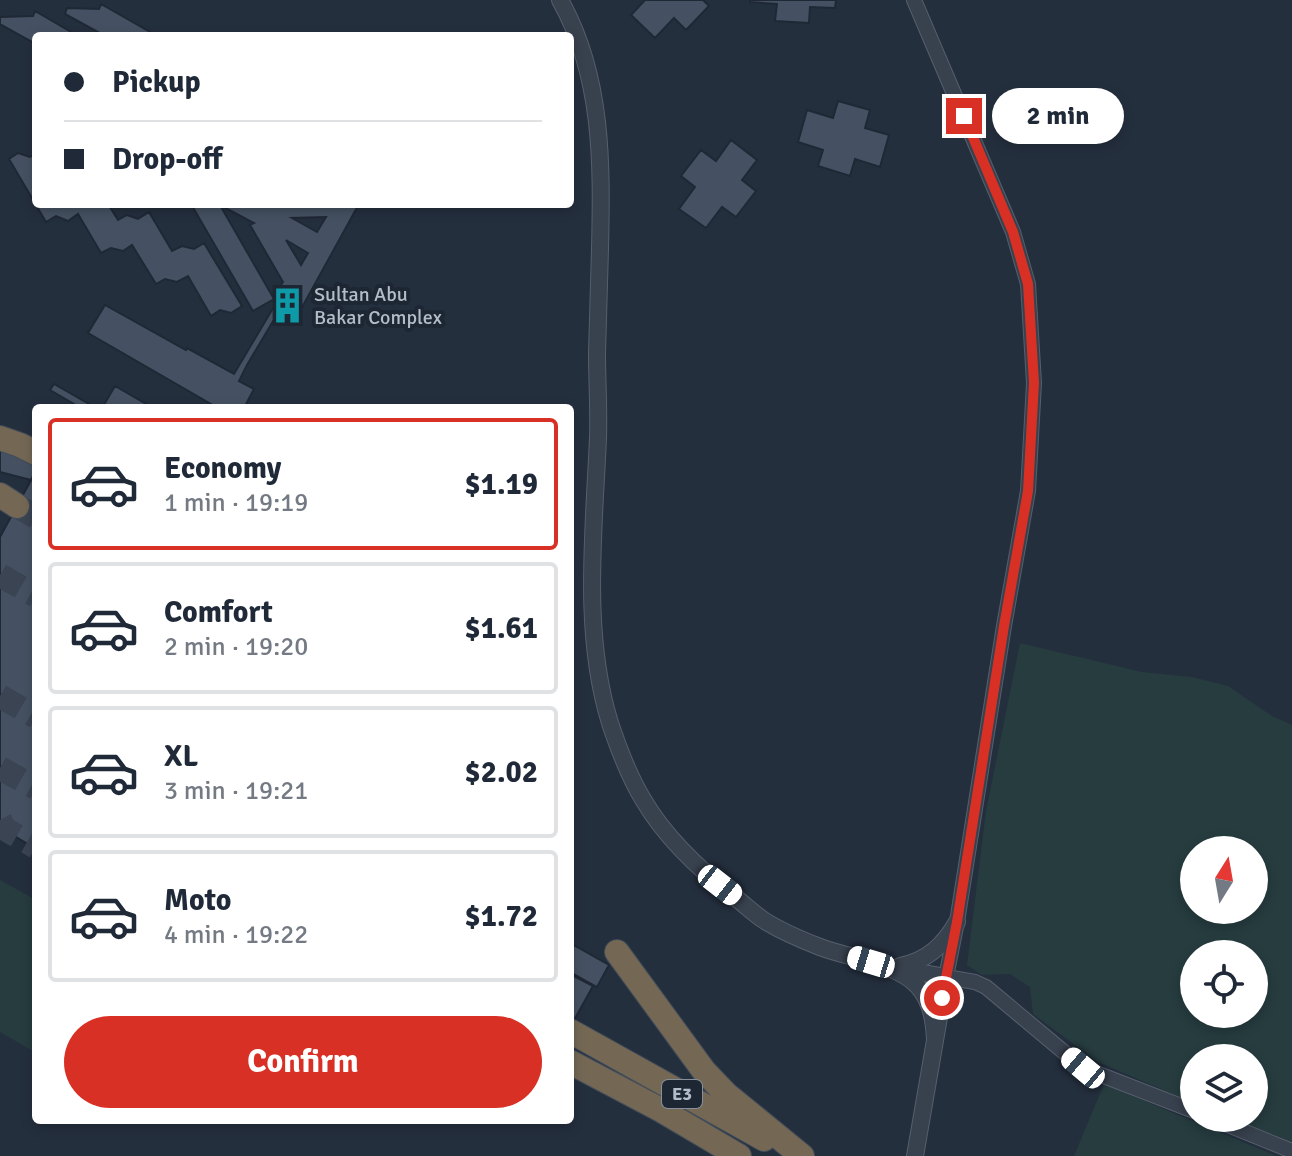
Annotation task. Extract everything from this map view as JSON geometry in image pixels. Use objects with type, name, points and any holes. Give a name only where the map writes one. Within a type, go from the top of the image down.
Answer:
[{"type":"highway","points":[[0,438],[32,451]]},
{"type":"highway","points":[[617,952],[704,1071],[726,1094],[802,1156]]},
{"type":"highway","name":"E3","points":[[574,1033],[795,1156]]},
{"type":"highway","name":"E3","points":[[574,1064],[739,1156]]},
{"type":"street","points":[[560,0],[571,19],[591,76],[598,126],[601,192],[594,615],[596,665],[609,720],[643,800],[659,825],[694,862],[765,921],[820,947],[893,970],[912,981],[926,997],[934,1017],[935,1040]]},
{"type":"street","points":[[914,0],[1013,232],[1028,284],[1034,383],[1028,491],[915,1156]]},
{"type":"street","points":[[894,967],[910,964],[932,953],[949,936],[957,922]]},
{"type":"street","points":[[871,962],[975,982],[986,987],[1083,1068],[1180,1106]]},
{"type":"street","points":[[1245,1132],[1292,1151]]},
{"type":"green space","points":[[1020,643],[1142,672],[1192,677],[1228,686],[1272,716],[1292,725],[1292,1142],[1267,1132],[1268,1044],[1180,1044],[1180,1097],[1098,1062],[1033,1014],[1030,987],[1010,974],[982,975],[967,965],[986,811]]},
{"type":"green space","points":[[0,880],[32,898],[32,1051],[0,1032]]},
{"type":"green space","points":[[1104,1084],[1180,1116],[1180,1132],[1219,1132],[1276,1156],[1074,1156]]},
{"type":"building","points":[[645,0],[703,0],[709,6],[686,30],[674,18],[655,38],[631,15]]},
{"type":"building","points":[[750,0],[836,0],[835,8],[810,7],[809,23],[775,21],[777,4]]},
{"type":"building","points":[[101,4],[150,32],[98,32],[65,14],[67,8],[99,9]]},
{"type":"building","points":[[35,11],[71,32],[32,32],[32,42],[0,24],[0,17],[33,16]]},
{"type":"building","points":[[838,101],[870,110],[865,128],[889,135],[880,167],[855,159],[850,176],[818,166],[823,150],[798,142],[807,110],[833,118]]},
{"type":"building","points":[[731,140],[757,160],[742,180],[756,191],[736,217],[722,207],[706,228],[679,209],[695,187],[681,176],[701,150],[716,161]]},
{"type":"building","points":[[18,153],[32,156],[32,198],[9,159]]},
{"type":"building","points":[[38,208],[110,208],[118,220],[127,215],[138,219],[149,212],[172,251],[182,246],[194,249],[204,243],[242,306],[231,313],[220,310],[211,316],[188,276],[177,282],[165,279],[156,284],[132,245],[123,251],[111,248],[101,253],[78,214],[68,221],[56,216],[46,222]]},
{"type":"building","name":"Sultan Abu Bakar Complex","points":[[193,208],[222,208],[274,299],[253,311]]},
{"type":"building","name":"Sultan Abu Bakar Complex","points":[[226,208],[357,208],[295,320],[279,311],[247,365],[239,381],[254,389],[246,404],[211,404],[88,333],[105,305],[234,374],[279,298],[275,295],[283,282],[250,225],[254,223]],"holes":[[[326,217],[317,232],[292,218]],[[286,240],[308,253],[301,265]]]},
{"type":"building","points":[[54,384],[89,404],[74,404],[50,390]]},
{"type":"building","points":[[115,386],[146,404],[104,404]]},
{"type":"building","points":[[0,450],[32,457],[31,480],[0,472]]},
{"type":"building","points":[[32,478],[32,847],[0,830],[0,537]]},
{"type":"building","points":[[574,945],[609,965],[597,987],[574,974]]},
{"type":"building","points":[[574,976],[593,986],[574,1020]]},
{"type":"tunnel","points":[[17,506],[32,515]]},
{"type":"tunnel","points":[[0,575],[32,594]]},
{"type":"tunnel","points":[[0,696],[32,715]]},
{"type":"tunnel","points":[[0,768],[32,786]]},
{"type":"tunnel","points":[[0,820],[5,829],[32,845]]},
{"type":"place","name":"Sultan Abu Bakar Complex","points":[[288,306]]},
{"type":"route","points":[[942,998],[1028,491],[1034,383],[1028,284],[1013,232],[964,116]]}]
